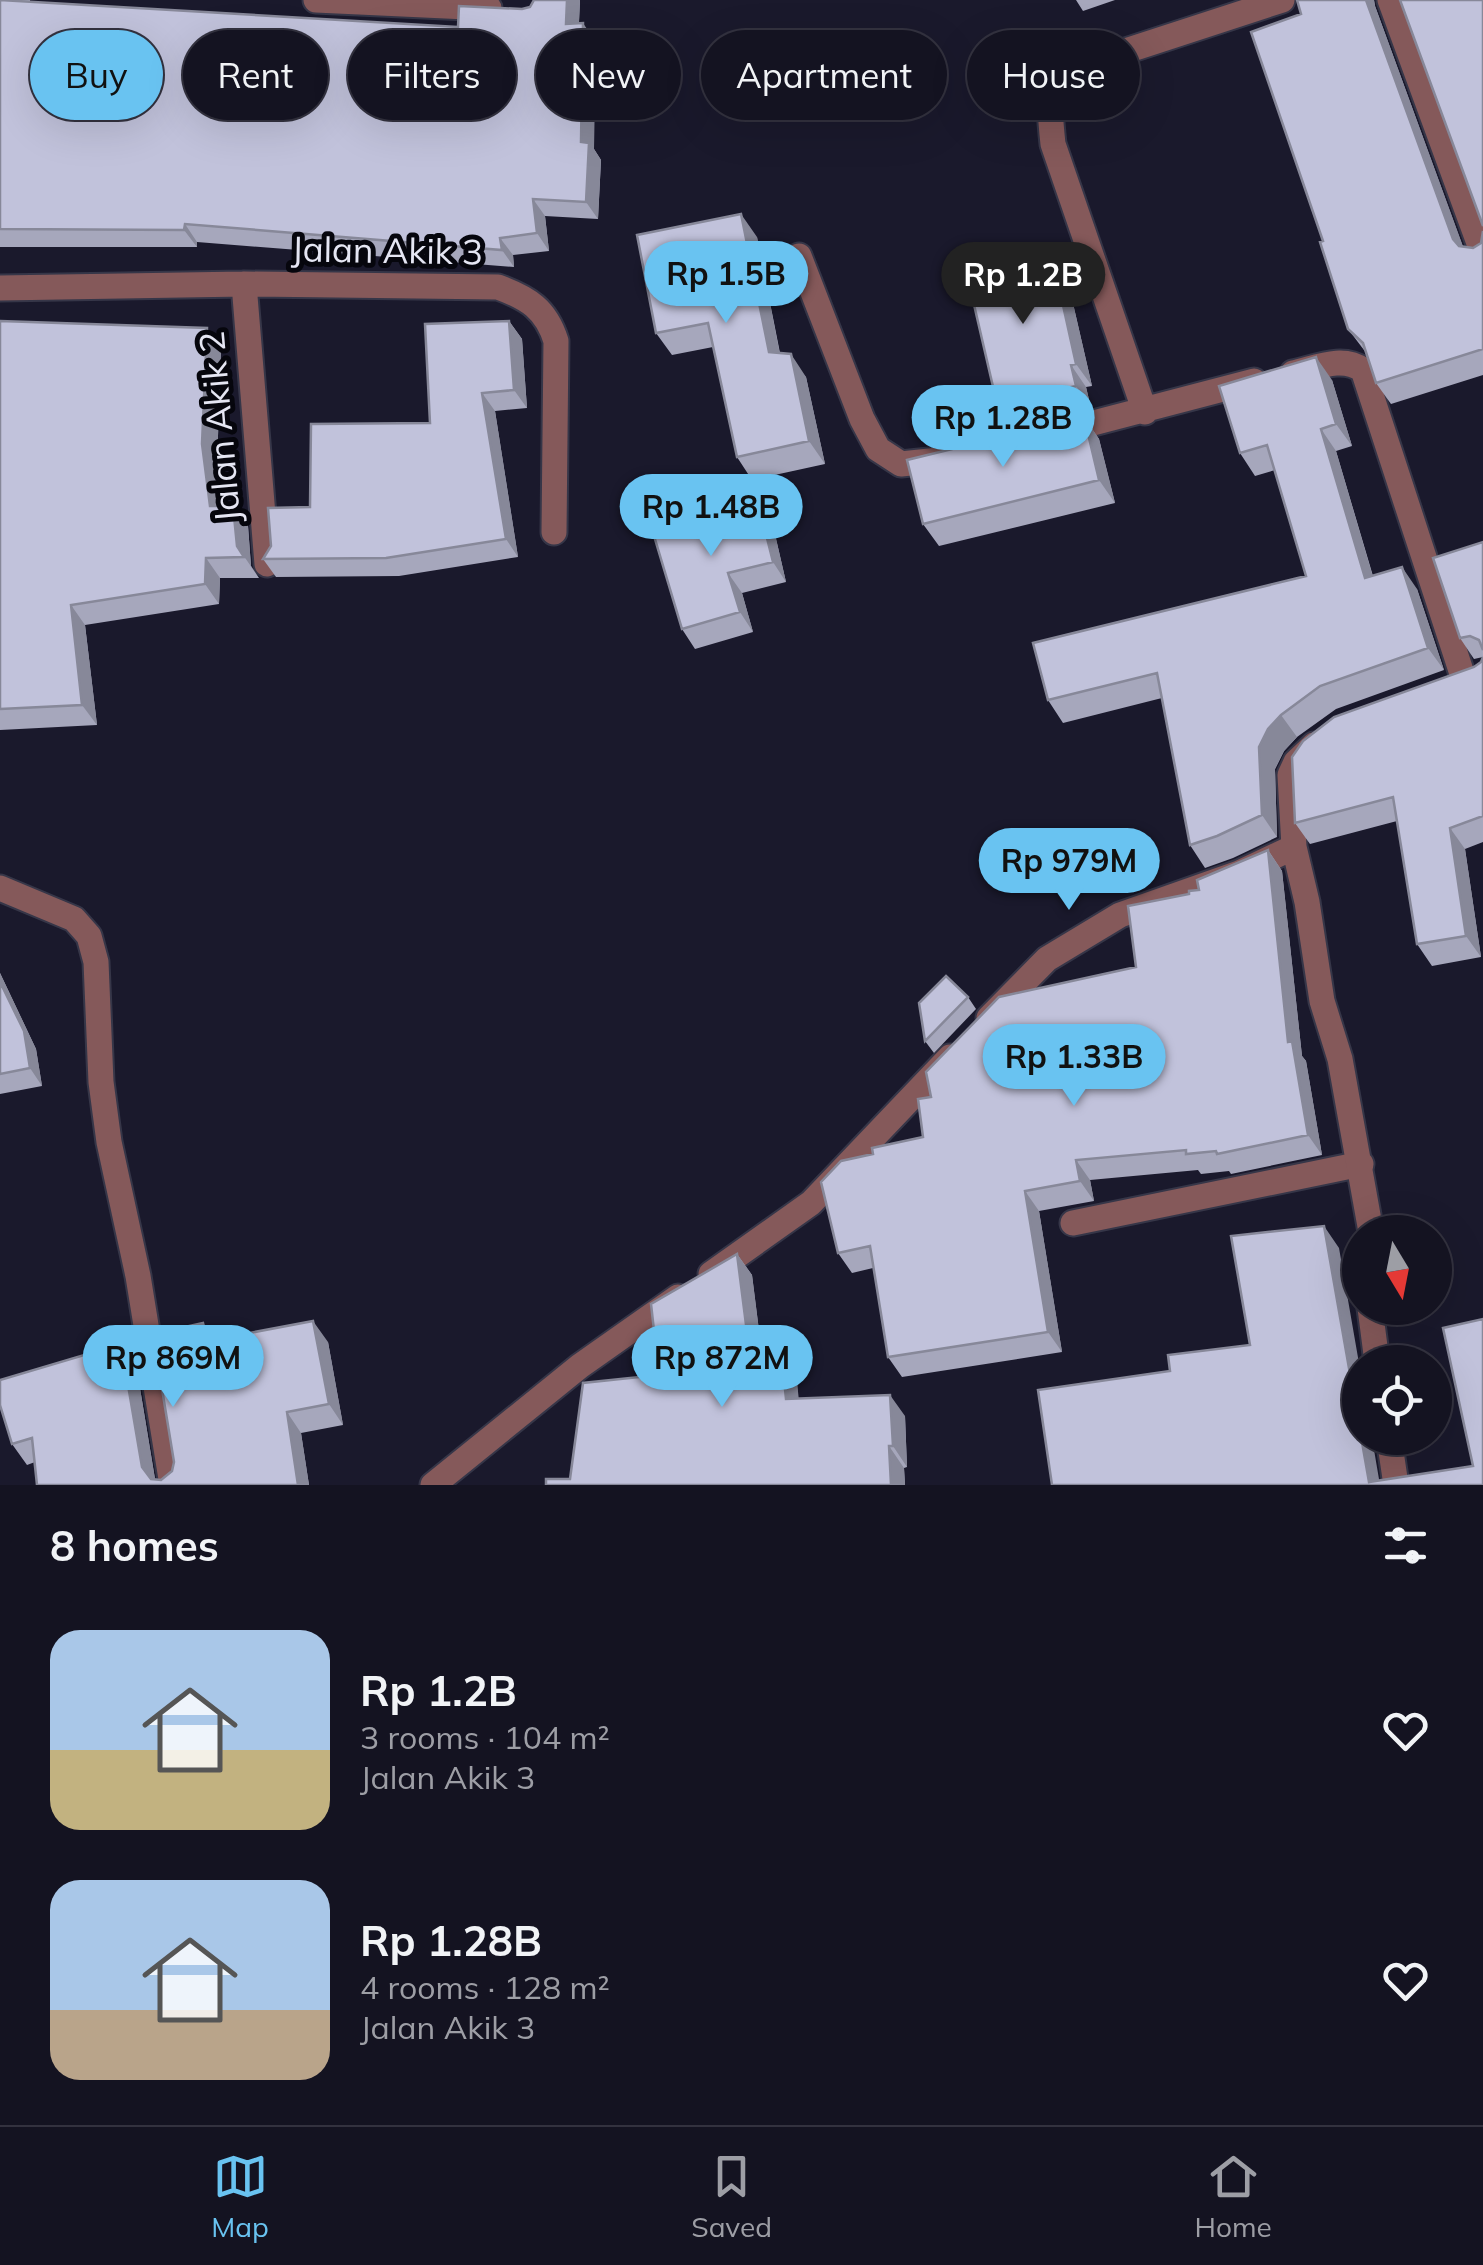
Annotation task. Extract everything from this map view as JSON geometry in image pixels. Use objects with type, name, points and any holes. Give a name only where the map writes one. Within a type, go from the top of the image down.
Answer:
[{"type":"street","points":[[316,0],[514,9]]},
{"type":"street","points":[[1145,412],[1053,144],[1050,114],[1054,91],[1063,74],[1092,62],[1282,0]]},
{"type":"street","points":[[1390,0],[1483,254]]},
{"type":"street","points":[[799,256],[862,419],[878,449],[900,464],[955,456]]},
{"type":"street","name":"Jalan Akik 3","points":[[0,288],[244,284],[498,287],[526,298],[550,322],[556,341],[554,532]]},
{"type":"street","name":"Jalan Akik 2","points":[[244,284],[267,564]]},
{"type":"street","points":[[1031,438],[1145,412],[1228,386],[1336,362],[1358,365],[1473,677],[1437,690]]},
{"type":"street","points":[[1330,733],[1307,750],[1290,775],[1294,847],[1322,1001],[1340,1060],[1369,1215]]},
{"type":"street","points":[[432,1485],[580,1366],[811,1204],[1046,959],[1120,914],[1239,873],[1294,847]]},
{"type":"street","points":[[0,888],[74,918],[89,936],[96,962],[101,1082],[109,1142],[138,1276],[172,1485]]},
{"type":"street","points":[[1073,1223],[1361,1164]]},
{"type":"street","points":[[1392,1455],[1396,1485]]},
{"type":"building","points":[[0,0],[458,27],[459,6],[522,9],[530,7],[534,0],[567,0],[566,24],[583,23],[583,30],[536,30],[536,120],[581,120],[581,142],[589,143],[586,202],[533,199],[537,233],[500,238],[502,250],[185,224],[184,230],[0,229]]},
{"type":"building","points":[[1297,0],[1366,0],[1453,239],[1459,246],[1473,248],[1481,243],[1483,231],[1483,349],[1376,383],[1363,343],[1348,329],[1320,242],[1323,241],[1251,32],[1301,14]]},
{"type":"building","points":[[1400,0],[1483,0],[1483,226]]},
{"type":"building","points":[[741,214],[769,352],[791,354],[809,441],[737,457],[708,323],[656,333],[637,235]]},
{"type":"building","points":[[1051,251],[1076,364],[1071,365],[1076,386],[997,404],[966,270]]},
{"type":"building","points":[[0,321],[207,328],[202,444],[210,506],[233,506],[237,546],[244,557],[206,558],[205,584],[71,605],[82,705],[0,709]]},
{"type":"building","points":[[509,321],[514,390],[482,393],[506,539],[386,558],[263,559],[271,546],[268,508],[310,507],[311,424],[430,423],[425,324]]},
{"type":"building","points":[[1316,357],[1336,424],[1321,429],[1365,578],[1402,567],[1428,648],[1320,686],[1281,715],[1259,747],[1262,815],[1190,845],[1157,673],[1048,700],[1033,643],[1306,576],[1267,445],[1240,453],[1219,386]]},
{"type":"building","points":[[1084,417],[1099,480],[923,524],[907,460]]},
{"type":"building","points":[[757,498],[773,562],[728,573],[740,612],[682,629],[652,529]]},
{"type":"building","points":[[1483,542],[1483,650],[1479,640],[1470,636],[1460,638],[1433,558]]},
{"type":"building","points":[[1483,657],[1483,816],[1450,828],[1466,936],[1417,944],[1393,797],[1295,823],[1292,757],[1303,741],[1334,717],[1474,667]]},
{"type":"building","points":[[1268,850],[1288,1042],[1292,1041],[1308,1135],[1217,1154],[1186,1154],[1186,1150],[1076,1160],[1080,1181],[1025,1191],[1048,1332],[888,1357],[870,1246],[838,1253],[821,1182],[841,1161],[873,1154],[872,1148],[923,1137],[918,1099],[931,1097],[926,1072],[999,997],[1136,967],[1128,906],[1199,890],[1197,880]]},
{"type":"building","points":[[946,976],[968,997],[925,1041],[919,1003]]},
{"type":"building","points":[[0,982],[24,1031],[30,1068],[0,1074]]},
{"type":"building","points":[[1324,1226],[1345,1345],[1342,1455],[1364,1455],[1369,1482],[1473,1466],[1452,1369],[1452,1345],[1447,1345],[1443,1328],[1483,1319],[1483,1485],[1052,1485],[1038,1390],[1170,1371],[1168,1355],[1250,1345],[1231,1236]]},
{"type":"building","points":[[737,1254],[751,1364],[782,1361],[786,1399],[890,1395],[891,1485],[546,1485],[546,1479],[570,1479],[583,1383],[659,1375],[651,1304]]},
{"type":"building","points":[[313,1321],[329,1404],[287,1412],[298,1485],[37,1485],[32,1438],[12,1444],[0,1405],[0,1380],[121,1344],[142,1467],[151,1479],[161,1480],[172,1471],[174,1462],[153,1334],[203,1323],[207,1341]]}]
